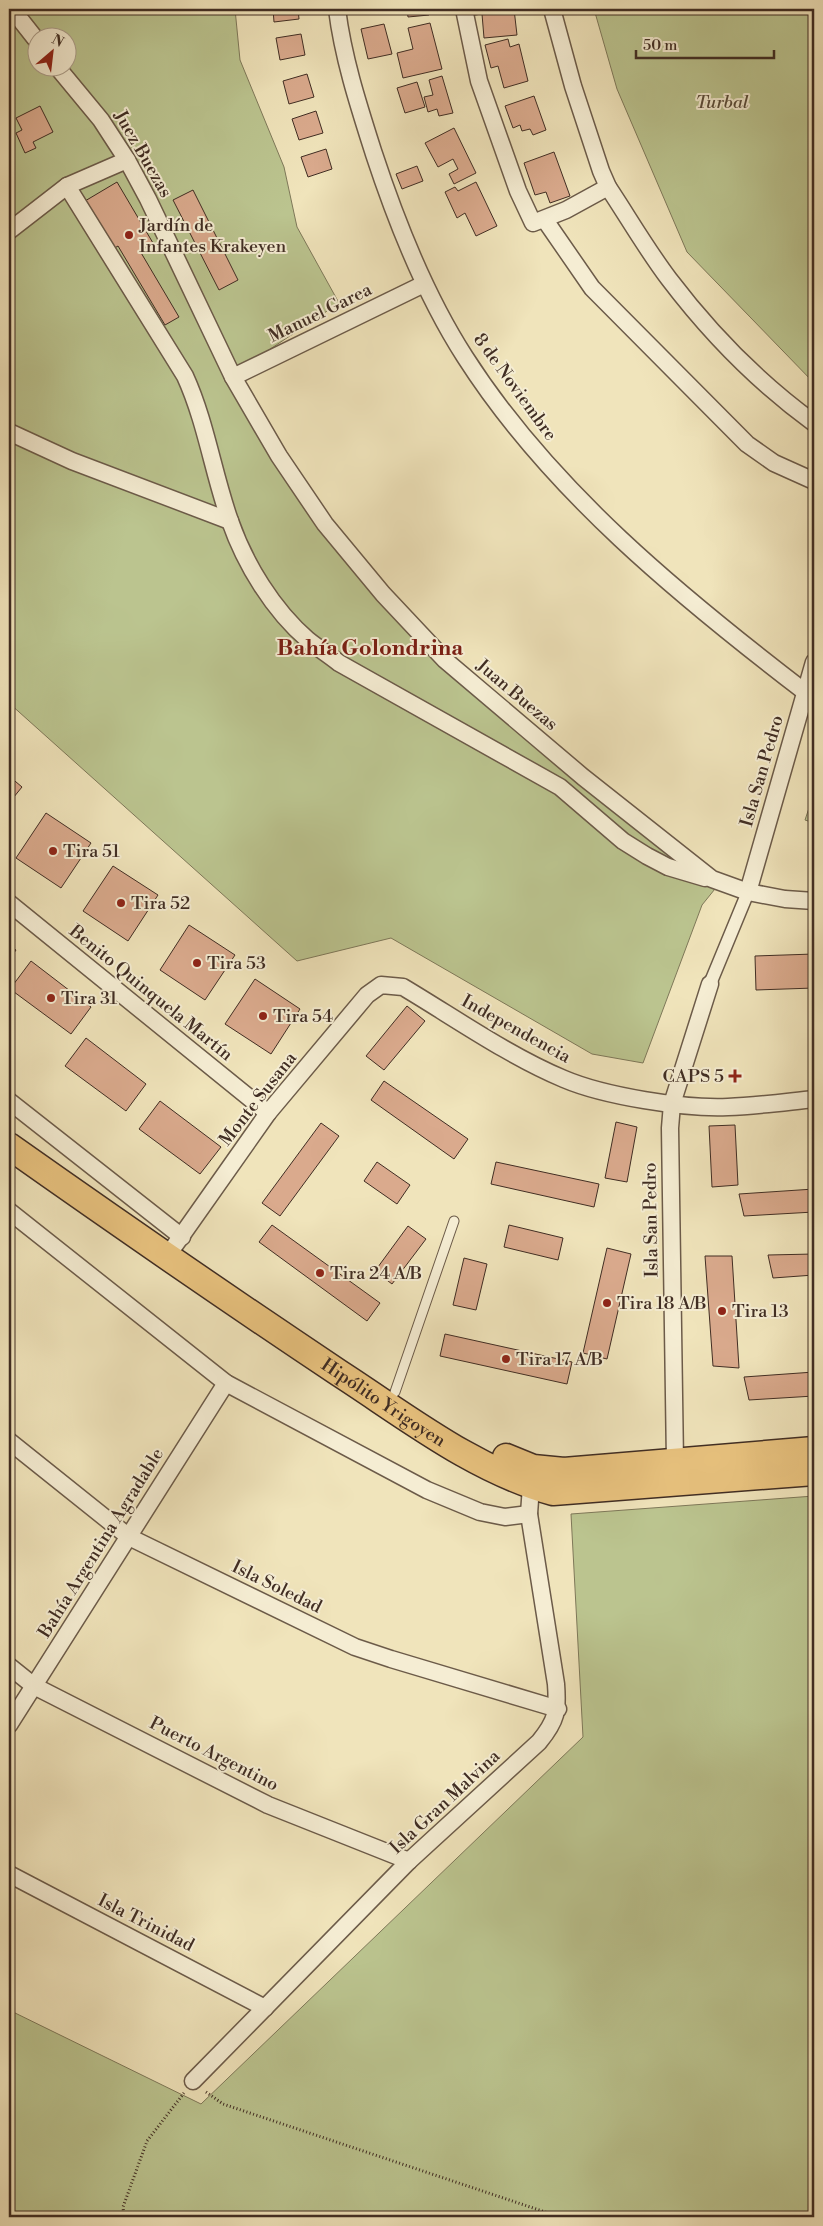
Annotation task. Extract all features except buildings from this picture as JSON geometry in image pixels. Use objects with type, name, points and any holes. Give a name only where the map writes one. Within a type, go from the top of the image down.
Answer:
[{"type":"main road","name":"Hipólito Yrigoyen","points":[[9,1130],[179,1241],[395,1392],[489,1449],[533,1468],[564,1471],[814,1450]]},
{"type":"main road","name":"Hipólito Yrigoyen","points":[[9,1146],[254,1316],[456,1450],[531,1486],[553,1492],[814,1472]]},
{"type":"street","points":[[12,9],[28,29]]},
{"type":"street","name":"8 de Noviembre","points":[[337,9],[359,106],[384,184],[424,284],[465,357],[516,428],[577,497],[648,564],[805,692]]},
{"type":"street","points":[[464,9],[479,81],[518,191],[533,223],[545,220],[608,187]]},
{"type":"street","points":[[552,9],[573,86],[600,171],[608,187],[668,278],[719,339],[780,398],[814,423]]},
{"type":"street","name":"Juez Buezas","points":[[66,78],[101,120],[128,160],[233,377]]},
{"type":"street","points":[[9,231],[67,186],[128,160]]},
{"type":"street","points":[[67,186],[185,376],[194,396],[230,522],[253,571],[280,610],[308,639],[339,663],[560,787],[623,841],[668,867],[712,880]]},
{"type":"street","points":[[545,220],[592,288],[747,444],[774,463],[814,481]]},
{"type":"street","name":"Manuel Garea","points":[[233,377],[424,284]]},
{"type":"street","name":"Juan Buezas","points":[[233,377],[279,456],[325,524],[383,594],[438,653],[583,777],[712,880],[748,892],[785,899],[814,900]]},
{"type":"street","points":[[9,432],[72,461],[230,522]]},
{"type":"street","name":"Isla San Pedro","points":[[748,892],[814,662]]},
{"type":"street","points":[[710,984],[748,892]]},
{"type":"street","name":"Benito Quinquela Martín","points":[[9,903],[268,1113]]},
{"type":"street","name":"Isla San Pedro","points":[[675,1462],[670,1128],[672,1104],[710,984]]},
{"type":"street","name":"Monte Susana","points":[[179,1241],[268,1113],[367,995],[381,985]]},
{"type":"street","name":"Independencia","points":[[381,985],[403,987],[538,1067],[566,1080],[606,1092],[672,1104],[726,1107],[814,1099]]},
{"type":"street","points":[[9,1101],[179,1241]]},
{"type":"street","points":[[9,1210],[226,1383],[427,1490],[480,1512],[505,1518],[529,1514]]},
{"type":"street","name":"Bahía Argentina Agradable","points":[[9,1725],[226,1383]]},
{"type":"street","name":"Isla Soledad","points":[[9,1441],[129,1537],[355,1647],[391,1660],[558,1709]]},
{"type":"street","name":"Isla Gran Malvina","points":[[193,2081],[410,1861],[550,1730],[558,1709],[556,1684],[529,1514],[531,1486]]},
{"type":"street","name":"Puerto Argentino","points":[[9,1666],[34,1686],[268,1805],[410,1861]]},
{"type":"street","name":"Isla Trinidad","points":[[9,1874],[265,2008]]},
{"type":"lane","points":[[395,1392],[454,1221]]},
{"type":"path","points":[[124,2217],[123,2207],[147,2141],[193,2081],[223,2104],[560,2217]]},
{"type":"green space","points":[[9,9],[235,9],[240,60],[284,167],[297,227],[339,303],[230,376],[322,525],[442,661],[723,879],[702,905],[643,1063],[592,1054],[391,938],[297,961],[9,703]]},
{"type":"green space","name":"Turbal","points":[[594,9],[814,9],[814,383],[687,252],[617,89]]},
{"type":"green space","points":[[814,793],[814,823],[805,820]]},
{"type":"green space","points":[[814,1496],[814,2217],[9,2217],[9,2010],[201,2104],[583,1737],[571,1514]]},
{"type":"place","name":"Jardín de Infantes Krakeyen","points":[[129,235]]},
{"type":"place","name":"Tira 51","points":[[53,851]]},
{"type":"place","name":"Tira 52","points":[[121,903]]},
{"type":"place","name":"Tira 53","points":[[197,963]]},
{"type":"place","name":"Tira 31","points":[[51,998]]},
{"type":"place","name":"Tira 54","points":[[263,1016]]},
{"type":"place","name":"CAPS 5","points":[[735,1076]]},
{"type":"place","name":"Tira 24 A/B","points":[[320,1273]]},
{"type":"place","name":"Tira 18 A/B","points":[[607,1303]]},
{"type":"place","name":"Tira 13","points":[[722,1311]]},
{"type":"place","name":"Tira 17 A/B","points":[[506,1359]]},
{"type":"district","name":"Bahía Golondrina","points":[[370,648]]}]
